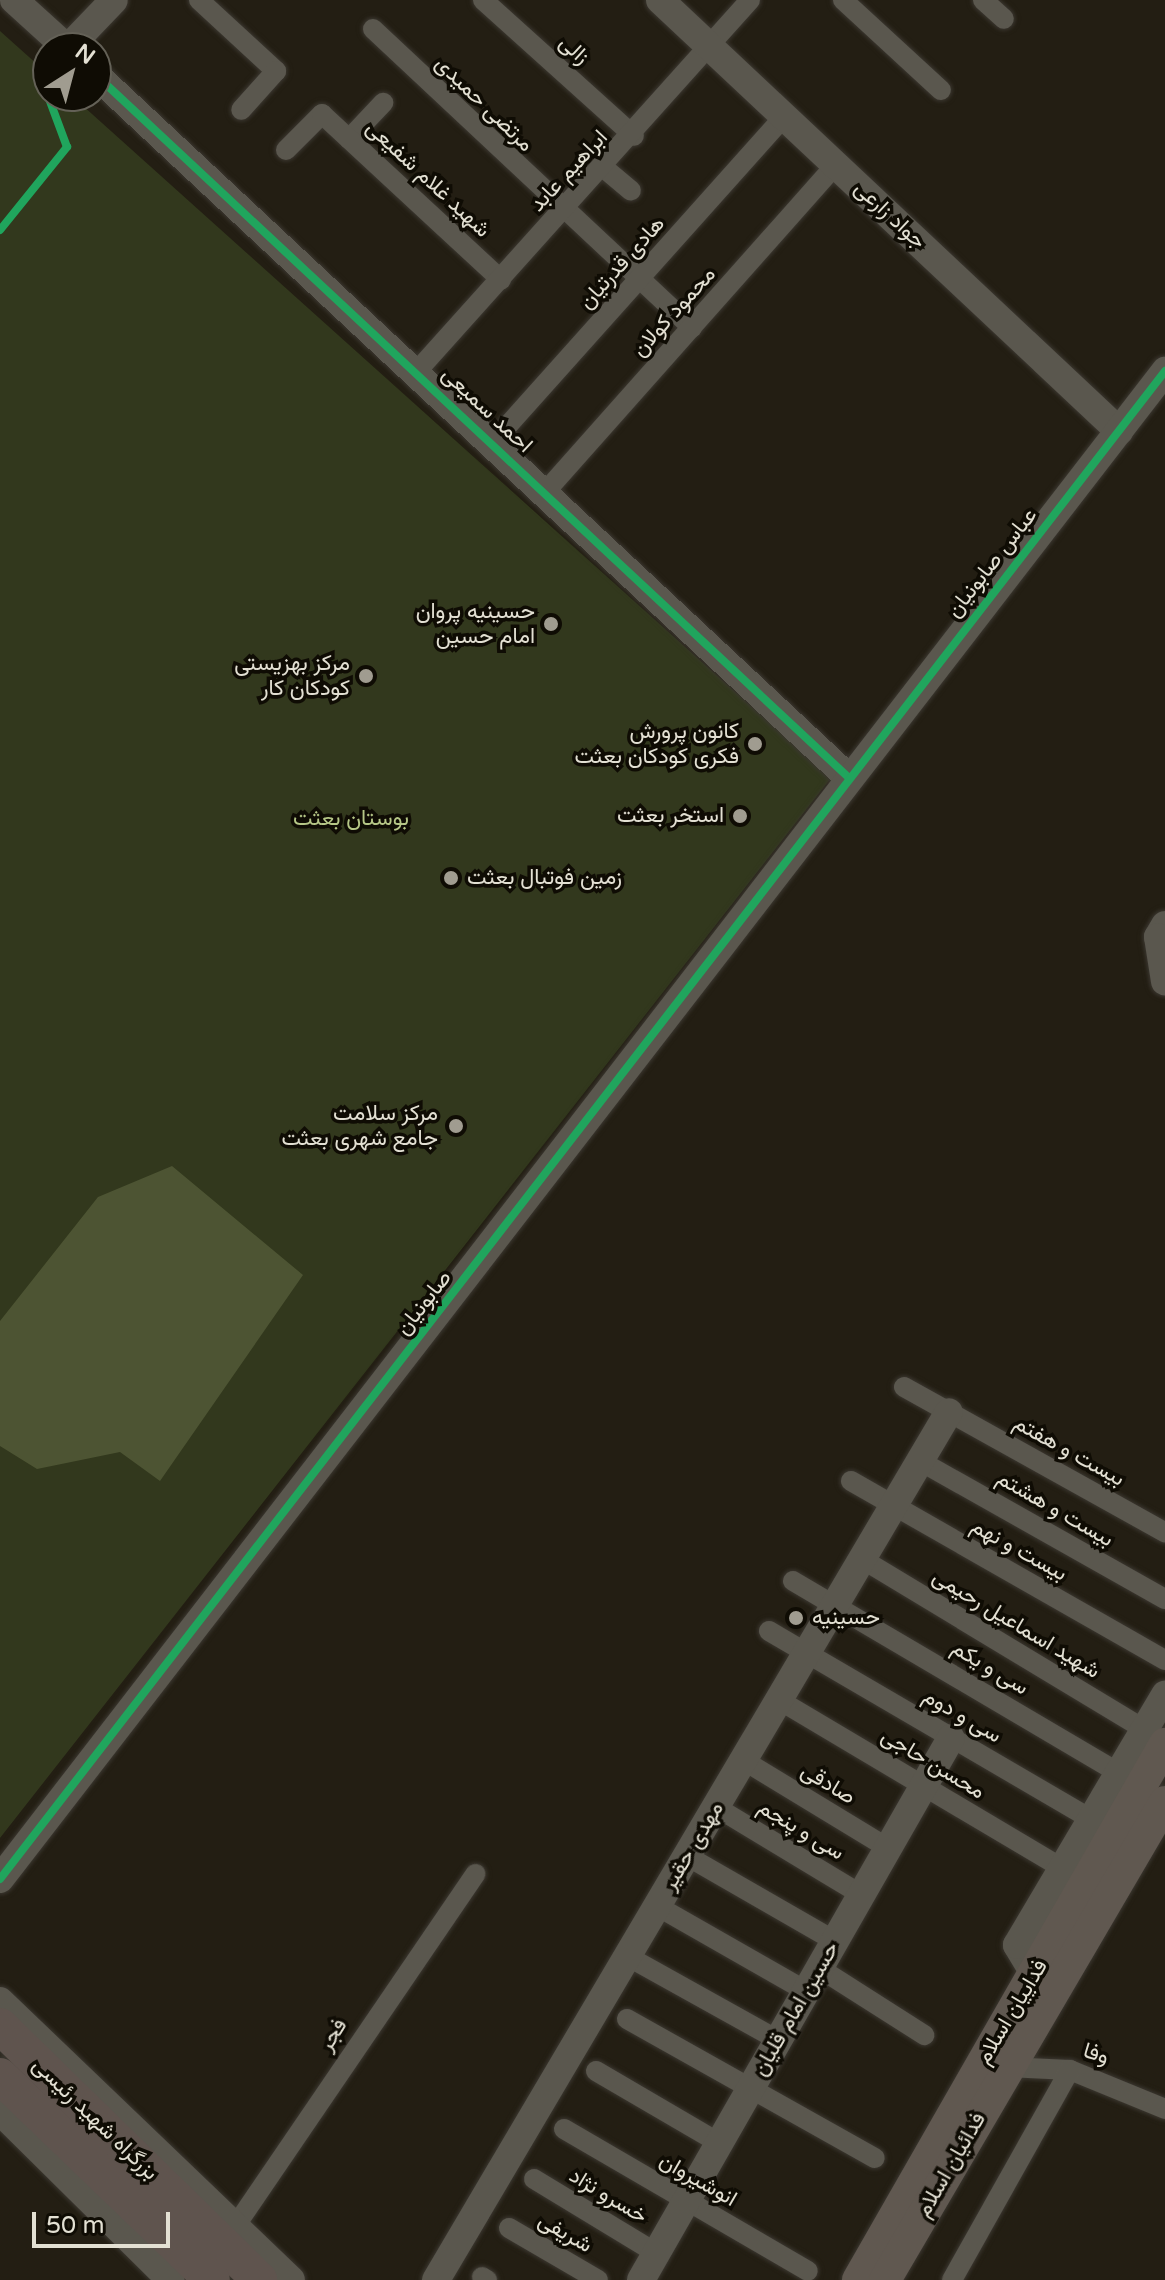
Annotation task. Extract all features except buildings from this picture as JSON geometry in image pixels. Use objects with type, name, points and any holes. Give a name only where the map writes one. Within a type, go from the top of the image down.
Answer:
[{"type":"highway","name":"بزرگراه شهید رئیسی","points":[[0,2026],[185,2231],[212,2280]]},
{"type":"highway","name":"بزرگراه شهید رئیسی","points":[[0,2076],[185,2231],[259,2280]]},
{"type":"main road","name":"فداییان اسلام","points":[[858,2280],[1060,1930],[1155,1737]]},
{"type":"main road","points":[[1060,1930],[1165,1784]]},
{"type":"main road","name":"فدائیان اسلام","points":[[885,2280],[1165,1802]]},
{"type":"street","points":[[14,0],[49,32]]},
{"type":"street","points":[[83,32],[114,0]]},
{"type":"street","points":[[199,0],[276,71],[241,110]]},
{"type":"street","name":"زالی","points":[[483,0],[634,136]]},
{"type":"street","name":"جواد زارعی","points":[[660,0],[707,49],[836,164],[1119,431]]},
{"type":"street","name":"ابراهیم عابد","points":[[418,370],[634,136],[750,0]]},
{"type":"street","points":[[843,0],[941,90]]},
{"type":"street","points":[[983,0],[1004,19]]},
{"type":"street","name":"مرتضی حمیدی","points":[[373,29],[563,213],[692,328]]},
{"type":"street","name":"احمد سمیعی","points":[[112,90],[547,490],[848,777]]},
{"type":"street","points":[[349,139],[383,103]]},
{"type":"street","name":"شهید غلام شفیعی","points":[[286,150],[322,114],[501,280]]},
{"type":"street","name":"هادی قدرتیان","points":[[494,441],[784,117]]},
{"type":"street","name":"محمود کولان","points":[[547,490],[836,164]]},
{"type":"street","points":[[604,168],[631,191]]},
{"type":"street","name":"عباس صابونیان","points":[[848,777],[1165,371]]},
{"type":"street","name":"صابونیان","points":[[25,1848],[848,777]]},
{"type":"street","points":[[1165,925],[1158,937],[1165,981]]},
{"type":"street","name":"بیست و هفتم","points":[[904,1387],[1165,1532]]},
{"type":"street","name":"مهدی حقیر","points":[[436,2280],[949,1412]]},
{"type":"street","name":"بیست و هشتم","points":[[920,1461],[1165,1599]]},
{"type":"street","name":"بیست و نهم","points":[[851,1481],[1165,1660]]},
{"type":"street","name":"شهید اسماعیل رحیمی","points":[[862,1559],[1155,1737]]},
{"type":"street","name":"سی و یکم","points":[[793,1581],[1120,1774]]},
{"type":"street","name":"سی و دوم","points":[[769,1631],[1093,1820]]},
{"type":"street","points":[[1035,1975],[1017,1945],[1120,1774],[1155,1737],[1165,1695]]},
{"type":"street","name":"محسن حاجی","points":[[779,1700],[1064,1869]]},
{"type":"street","name":"حسین امام قلیان","points":[[641,2280],[951,1738]]},
{"type":"street","name":"صادقی","points":[[743,1760],[888,1848]]},
{"type":"street","name":"سی و پنجم","points":[[716,1807],[862,1895]]},
{"type":"street","points":[[0,1863],[25,1848]]},
{"type":"street","points":[[0,1879],[25,1848]]},
{"type":"street","points":[[687,1856],[835,1941]]},
{"type":"street","name":"فجر","points":[[236,2225],[475,1874]]},
{"type":"street","points":[[657,1906],[924,2035]]},
{"type":"street","points":[[627,1956],[778,2040]]},
{"type":"street","points":[[0,2001],[291,2280]]},
{"type":"street","points":[[627,2019],[875,2158]]},
{"type":"street","name":"وفا","points":[[1007,2067],[1070,2070],[1165,2109]]},
{"type":"street","points":[[952,2280],[1070,2070]]},
{"type":"street","points":[[596,2071],[719,2143]]},
{"type":"street","points":[[0,2111],[171,2280]]},
{"type":"street","name":"انوشیروان","points":[[564,2129],[808,2271]]},
{"type":"street","name":"خسرو نژاد","points":[[534,2179],[656,2253]]},
{"type":"street","name":"شریفی","points":[[509,2228],[598,2280]]},
{"type":"green space","name":"بوستان بعثت","points":[[0,31],[32,60],[32,112],[90,112],[831,778],[0,1838]]},
{"type":"green space","points":[[172,1166],[303,1275],[160,1481],[120,1452],[37,1469],[0,1446],[0,1321],[98,1197]]},
{"type":"cycle path","points":[[112,90],[848,777]]},
{"type":"cycle path","points":[[0,230],[67,147],[54,112]]},
{"type":"cycle path","points":[[0,1879],[1165,371]]},
{"type":"place","name":"حسینیه پروان امام حسین","points":[[551,624]]},
{"type":"place","name":"مرکز بهزیستی کودکان کار","points":[[366,676]]},
{"type":"place","name":"کانون پرورش فکری کودکان بعثت","points":[[755,744]]},
{"type":"place","name":"استخر بعثت","points":[[740,816]]},
{"type":"place","name":"زمین فوتبال بعثت","points":[[451,878]]},
{"type":"place","name":"مرکز سلامت جامع شهری بعثت","points":[[456,1126]]},
{"type":"place","name":"حسینیه","points":[[796,1618]]}]
